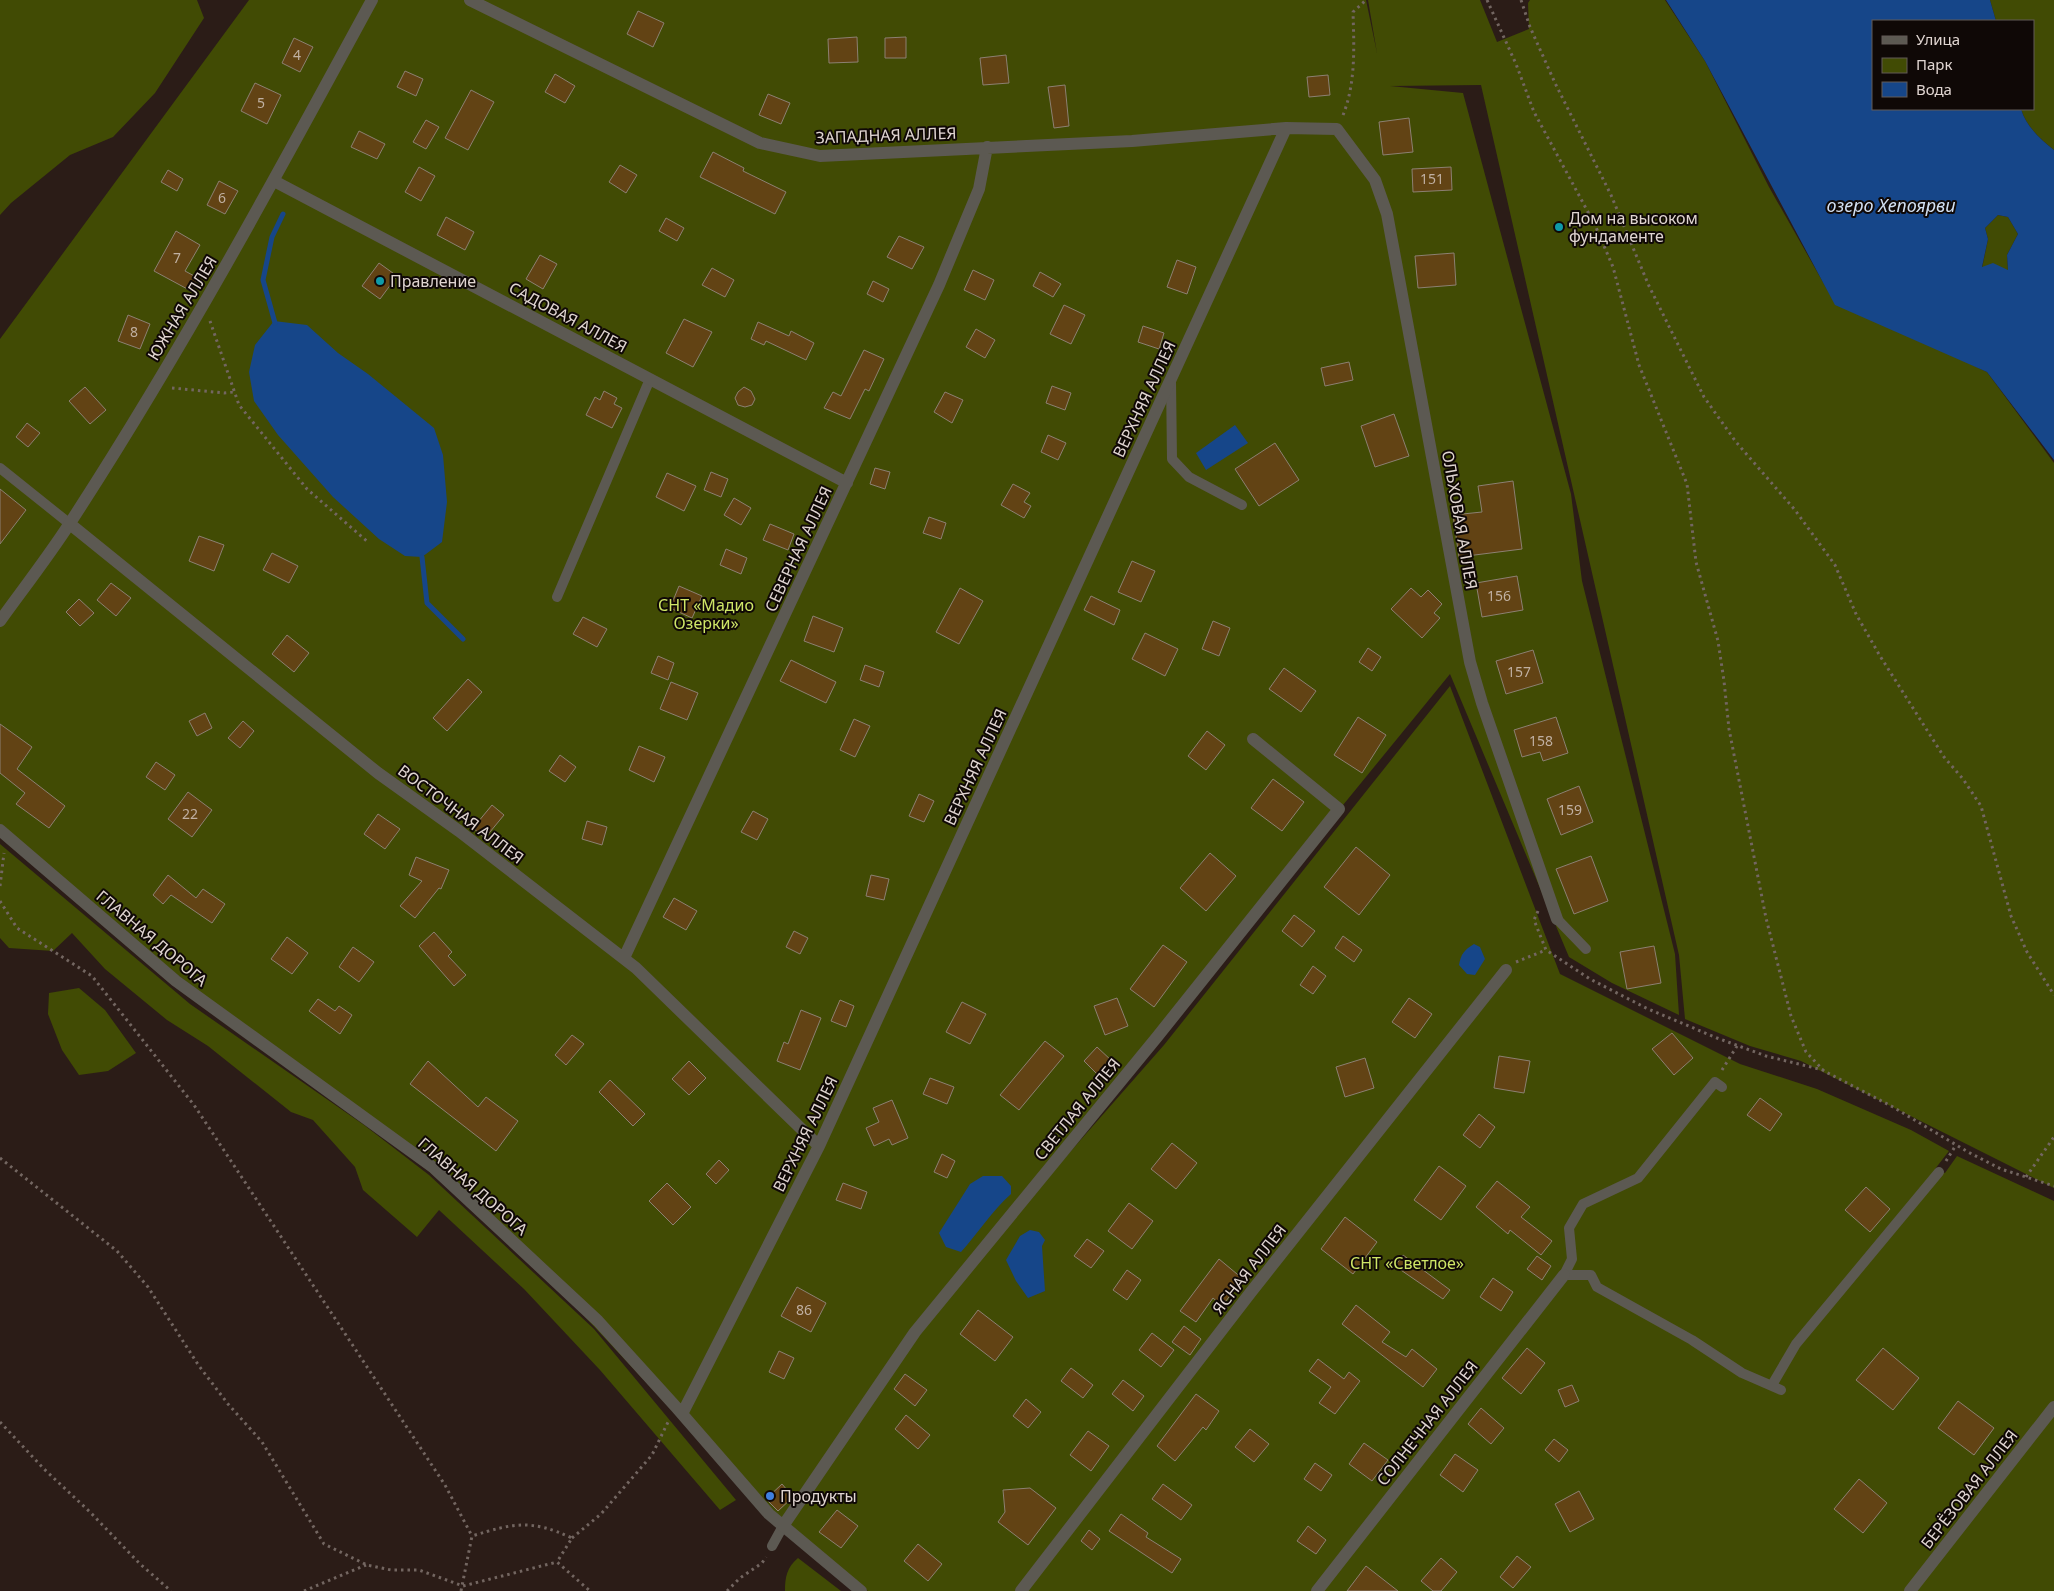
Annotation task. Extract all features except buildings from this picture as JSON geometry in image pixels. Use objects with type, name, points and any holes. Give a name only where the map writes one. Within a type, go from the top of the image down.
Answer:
[{"type":"street","name":"ЮЖНАЯ АЛЛЕЯ","points":[[0,622],[70,524],[205,304],[372,0]]},
{"type":"street","name":"ЗАПАДНАЯ АЛЛЕЯ","points":[[470,0],[760,143],[820,156],[1132,140],[1286,128],[1337,129]]},
{"type":"street","name":"ВЕРХНЯЯ АЛЛЕЯ","points":[[679,1410],[819,1146],[1286,128]]},
{"type":"street","name":"ОЛЬХОВАЯ АЛЛЕЯ","points":[[1337,129],[1375,180],[1387,214],[1470,662],[1482,703],[1557,919]]},
{"type":"street","name":"СЕВЕРНАЯ АЛЛЕЯ","points":[[624,958],[939,286],[979,190],[987,148]]},
{"type":"street","name":"САДОВАЯ АЛЛЕЯ","points":[[274,181],[847,483]]},
{"type":"street","name":"ВОСТОЧНАЯ АЛЛЕЯ","points":[[70,524],[378,773],[459,830],[624,958],[819,1146]]},
{"type":"street","name":"СВЕТЛАЯ АЛЛЕЯ","points":[[783,1526],[915,1332],[1157,1037],[1339,809],[1254,739]]},
{"type":"street","name":"ГЛАВНАЯ ДОРОГА","points":[[3,832],[176,982],[434,1168],[598,1321],[679,1410],[769,1514],[861,1591]]},
{"type":"street","name":"ЯСНАЯ АЛЛЕЯ","points":[[1021,1591],[1258,1284],[1506,970]]},
{"type":"street","name":"СОЛНЕЧНАЯ АЛЛЕЯ","points":[[1317,1591],[1564,1275]]},
{"type":"street","name":"БЕРЁЗОВАЯ АЛЛЕЯ","points":[[1910,1591],[2054,1407]]},
{"type":"lane","points":[[557,597],[650,378]]},
{"type":"lane","points":[[1171,378],[1172,459],[1190,477],[1242,505]]},
{"type":"lane","points":[[0,468],[70,524]]},
{"type":"lane","points":[[1557,919],[1586,949]]},
{"type":"lane","points":[[1718,1085],[1638,1178],[1583,1204],[1569,1228],[1572,1259],[1564,1275],[1591,1275],[1597,1287],[1692,1340],[1742,1373],[1781,1390]]},
{"type":"lane","points":[[1772,1385],[1796,1344],[1939,1172]]},
{"type":"lane","points":[[772,1546],[783,1526]]},
{"type":"path","points":[[1337,129],[1346,108],[1354,64],[1353,12],[1366,0]]},
{"type":"path","points":[[1487,0],[1516,64],[1534,112],[1595,225],[1613,267],[1639,366],[1687,484],[1696,562],[1718,641],[1729,730],[1766,918],[1791,1016],[1806,1052],[1824,1071]]},
{"type":"path","points":[[1521,0],[1530,27],[1555,83],[1611,195],[1648,286],[1704,397],[1736,442],[1795,510],[1835,565],[1856,614],[1880,656],[1944,757],[1963,779],[1981,806],[2011,916],[2027,952],[2054,995]]},
{"type":"path","points":[[205,304],[239,405],[307,489],[369,543]]},
{"type":"path","points":[[154,387],[224,393],[234,392]]},
{"type":"path","points":[[0,886],[3,832]]},
{"type":"path","points":[[0,901],[17,928],[92,976],[194,1105],[444,1485],[472,1536],[461,1591]]},
{"type":"path","points":[[1534,920],[1546,950],[1590,979],[1646,1008],[1737,1046],[1766,1056],[1824,1071],[2001,1169],[2054,1186]]},
{"type":"path","points":[[1506,970],[1514,962],[1546,950]]},
{"type":"path","points":[[1718,1085],[1737,1046]]},
{"type":"path","points":[[2026,1177],[2054,1136]]},
{"type":"path","points":[[1939,1172],[1957,1145]]},
{"type":"path","points":[[0,1158],[117,1251],[148,1287],[198,1366],[228,1404],[262,1442],[324,1544],[367,1565],[391,1570],[419,1570],[463,1586],[557,1562],[572,1538],[601,1514],[652,1455],[679,1410]]},
{"type":"path","points":[[0,1422],[44,1469],[90,1512],[139,1563],[171,1591]]},
{"type":"path","points":[[472,1536],[507,1526],[523,1524],[551,1529],[572,1538]]},
{"type":"path","points":[[727,1591],[740,1578],[762,1563],[772,1546]]},
{"type":"path","points":[[557,1562],[590,1591]]},
{"type":"path","points":[[304,1591],[367,1565]]},
{"type":"path","points":[[463,1586],[465,1591]]},
{"type":"green space","points":[[0,0],[197,0],[204,18],[155,93],[113,137],[70,155],[11,203],[0,215]]},
{"type":"green space","name":"СНТ «Мадио Озерки»","points":[[249,0],[1366,0],[1377,53],[1368,0],[1480,0],[1497,42],[1529,29],[1528,3],[1530,0],[1665,0],[1705,61],[1769,187],[1832,298],[1987,372],[2054,463],[2054,1188],[1801,1061],[1750,1046],[1685,1019],[1679,955],[1481,85],[1390,86],[1463,93],[1571,494],[1582,581],[1675,954],[1679,1015],[1612,983],[1569,957],[1450,674],[925,1317],[1164,1045],[1450,686],[1560,974],[1740,1064],[1817,1089],[1911,1130],[1949,1151],[1935,1169],[1945,1173],[1957,1156],[2054,1201],[2054,1591],[868,1591],[769,1514],[559,1289],[431,1173],[0,836],[0,339]]},
{"type":"green space","points":[[1990,0],[2054,0],[2054,150],[2034,132],[2021,110],[2034,110],[2034,20],[1996,20]]},
{"type":"green space","points":[[1998,215],[2008,217],[2018,234],[2007,255],[2008,270],[1982,268],[1988,239],[1985,228]]},
{"type":"green space","points":[[0,844],[190,1004],[364,1125],[429,1175],[594,1329],[736,1500],[720,1510],[600,1370],[524,1289],[439,1210],[417,1237],[363,1190],[355,1167],[313,1120],[291,1112],[208,1046],[167,1020],[105,969],[72,933],[53,951],[9,948],[0,938]]},
{"type":"green space","points":[[79,988],[105,1010],[136,1053],[108,1071],[79,1075],[62,1050],[48,1014],[49,993]]},
{"type":"green space","points":[[798,1558],[841,1591],[785,1591],[787,1573],[791,1565]]},
{"type":"water","name":"озеро Хепоярви","points":[[1666,0],[1990,0],[1996,20],[1872,20],[1872,110],[2021,110],[2034,132],[2054,150],[2054,460],[1987,372],[1835,305],[1705,61]],"holes":[[[1998,215],[2008,217],[2018,234],[2007,255],[2008,270],[1993,263],[1982,267],[1988,239],[1985,228]]]},
{"type":"water","points":[[274,321],[307,325],[338,353],[368,374],[434,428],[443,455],[447,502],[442,542],[422,557],[405,556],[379,539],[333,497],[278,435],[254,401],[249,372],[255,345]]},
{"type":"water","points":[[1235,425],[1248,443],[1206,470],[1196,453]]},
{"type":"water","points":[[1474,944],[1480,947],[1485,959],[1475,975],[1467,974],[1459,965],[1464,953]]},
{"type":"water","points":[[983,1176],[1002,1176],[1011,1186],[1011,1194],[961,1252],[946,1247],[939,1233],[970,1184]]},
{"type":"water","points":[[1030,1230],[1039,1232],[1045,1240],[1042,1246],[1045,1291],[1028,1298],[1016,1281],[1006,1260],[1020,1236]]},
{"type":"waterway","points":[[275,323],[263,280],[272,237],[283,214]]},
{"type":"waterway","points":[[422,557],[427,603],[463,639]]},
{"type":"place","name":"Дом на высоком фундаменте","points":[[1559,227]]},
{"type":"place","name":"Правление","points":[[380,281]]},
{"type":"place","name":"Продукты","points":[[770,1496]]},
{"type":"park label","name":"СНТ «Светлое»","points":[[1407,1263]]}]
